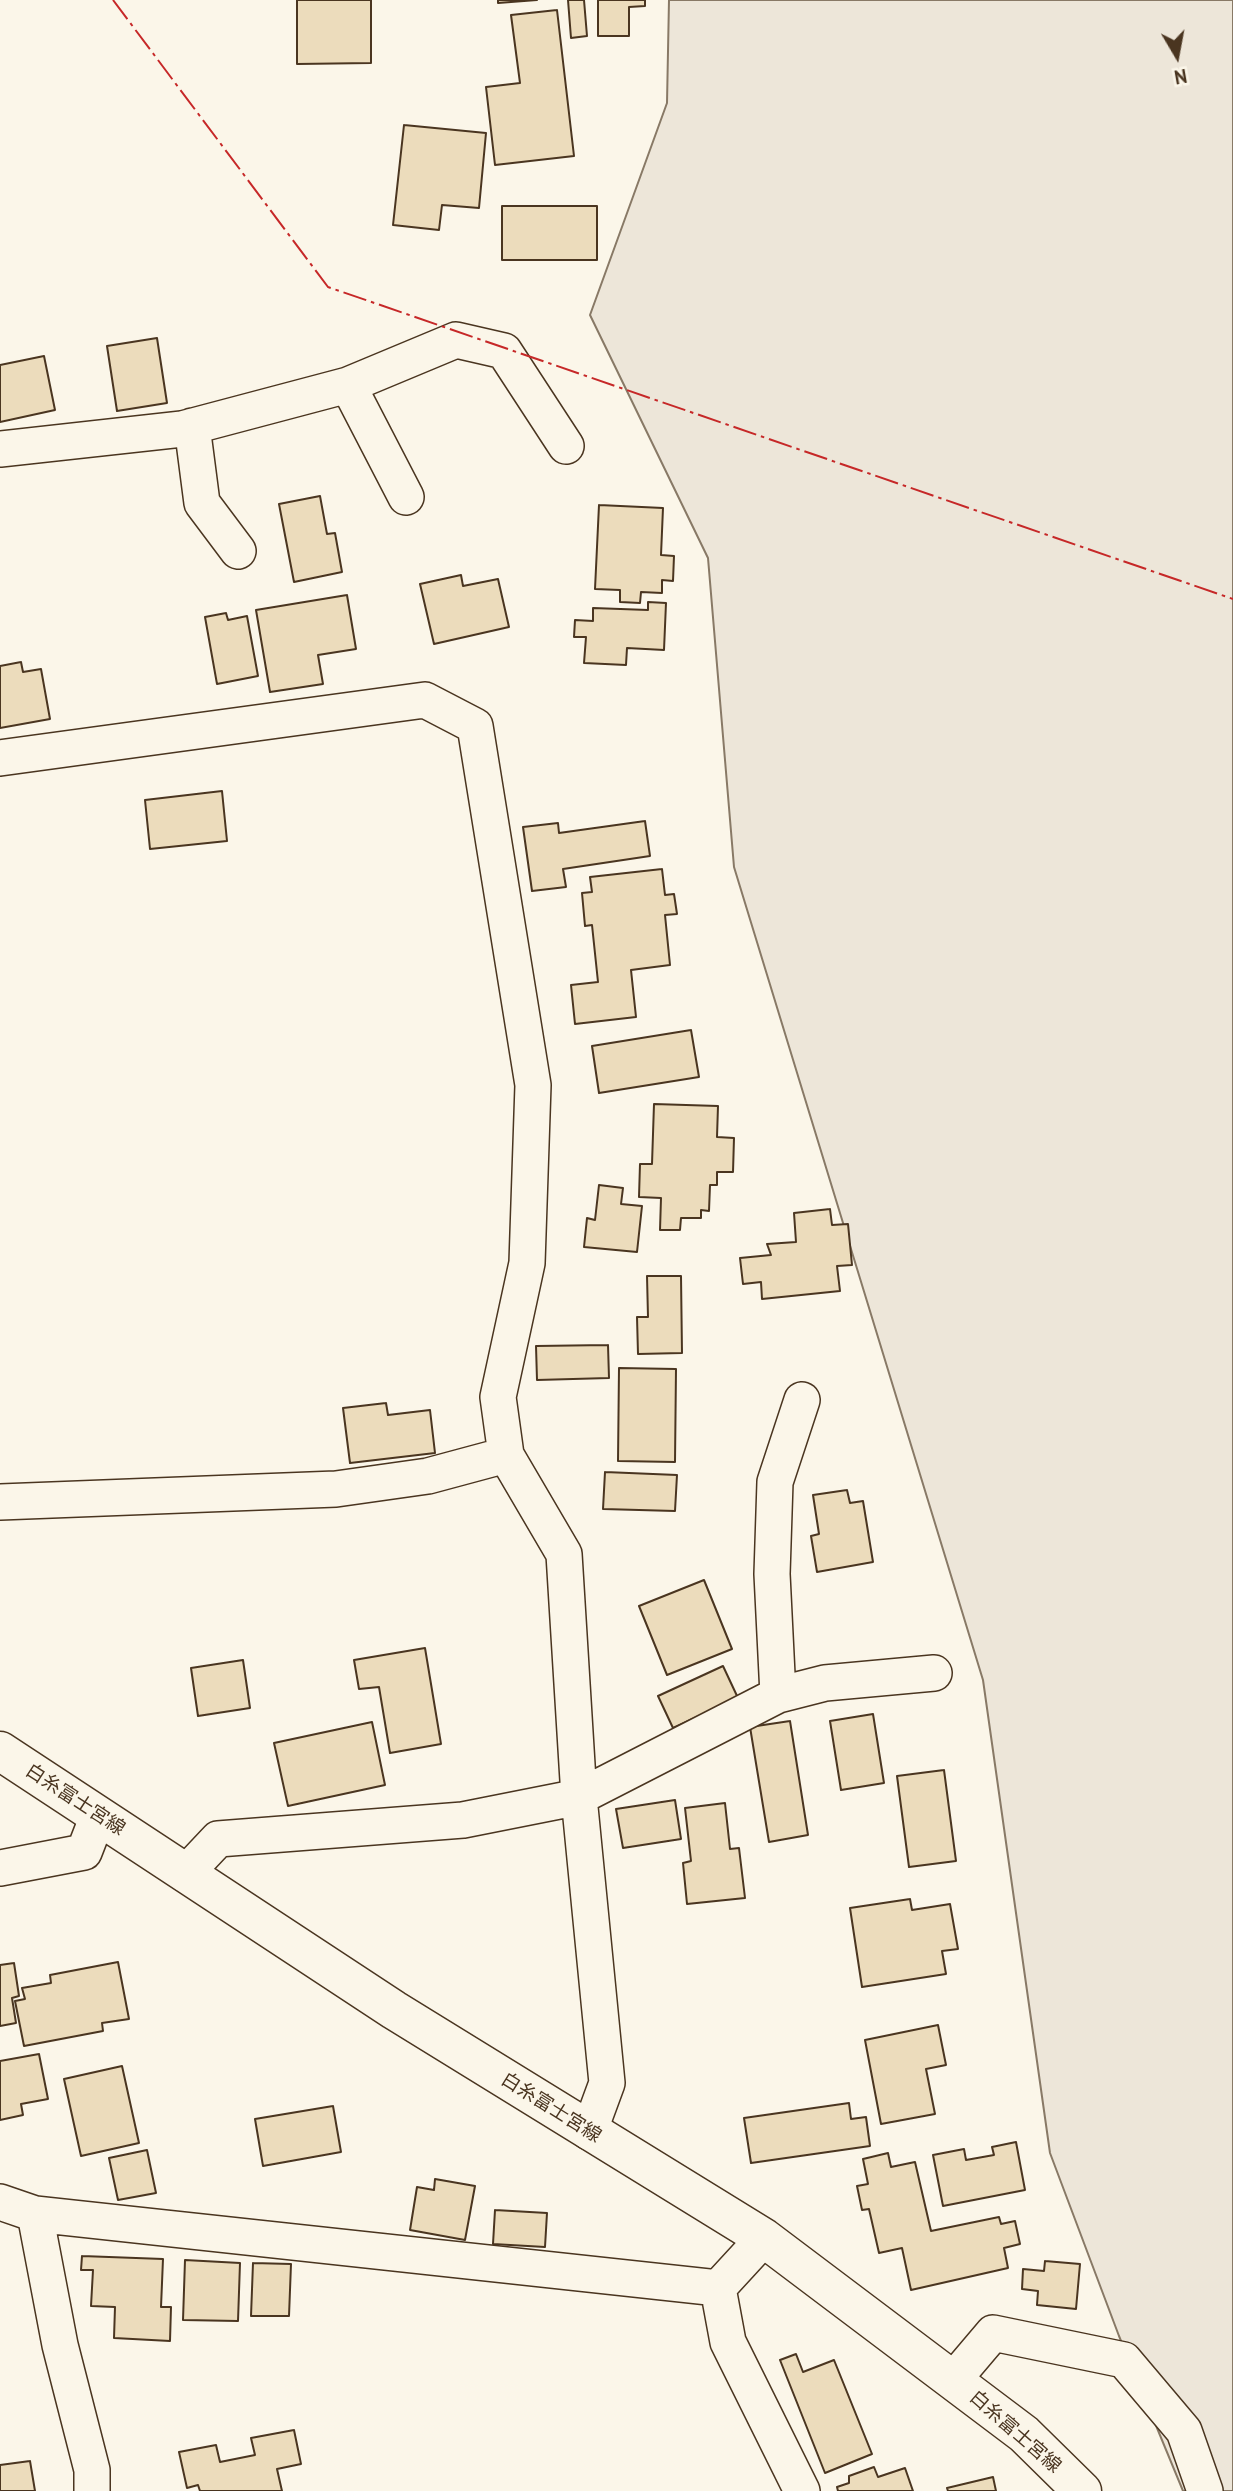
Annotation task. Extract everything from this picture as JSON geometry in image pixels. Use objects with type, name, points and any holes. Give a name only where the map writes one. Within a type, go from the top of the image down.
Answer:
[{"type":"main road","name":"白糸富士宮線","points":[[0,1751],[394,2010],[764,2238],[1024,2434],[1082,2491]]},
{"type":"street","points":[[0,449],[182,429],[348,385],[456,340],[504,351],[566,446]]},
{"type":"street","points":[[348,385],[405,497]]},
{"type":"street","points":[[192,426],[202,503],[238,551]]},
{"type":"street","points":[[0,758],[425,700],[475,726],[533,1085],[527,1263],[498,1397],[506,1455],[564,1554],[579,1797],[607,2083],[589,2132]]},
{"type":"street","points":[[778,1695],[772,1574],[775,1482],[802,1401]]},
{"type":"street","points":[[0,1502],[336,1489],[428,1476],[506,1455]]},
{"type":"street","points":[[186,1874],[218,1839],[463,1820],[579,1797],[778,1695],[825,1683],[934,1673]]},
{"type":"street","points":[[0,1868],[84,1852],[98,1816]]},
{"type":"street","points":[[0,2202],[35,2214],[718,2288]]},
{"type":"street","points":[[35,2214],[60,2345],[92,2470],[92,2491]]},
{"type":"street","points":[[718,2288],[764,2238]]},
{"type":"street","points":[[718,2288],[728,2343],[802,2491]]},
{"type":"street","points":[[954,2379],[993,2333],[1124,2360],[1184,2431],[1205,2491]]},
{"type":"shaded area","points":[[669,0],[1233,0],[1233,2491],[1183,2491],[1119,2336],[1050,2153],[983,1680],[734,867],[708,558],[590,315],[667,103]]},
{"type":"building","points":[[297,0],[371,0],[371,63],[297,64]]},
{"type":"building","points":[[498,0],[537,0],[498,3]]},
{"type":"building","points":[[568,0],[584,0],[587,36],[571,38]]},
{"type":"building","points":[[598,0],[645,0],[645,6],[629,7],[629,36],[598,36]]},
{"type":"building","points":[[557,10],[574,156],[495,165],[486,87],[520,83],[511,15]]},
{"type":"building","points":[[404,125],[486,133],[479,208],[442,205],[439,230],[393,225]]},
{"type":"building","points":[[502,206],[597,206],[597,260],[502,260]]},
{"type":"building","points":[[157,338],[167,403],[117,411],[107,346]]},
{"type":"building","points":[[44,356],[55,410],[0,422],[0,365]]},
{"type":"building","points":[[320,496],[327,534],[335,533],[342,572],[294,582],[279,504]]},
{"type":"building","points":[[599,505],[663,508],[661,555],[674,556],[673,581],[662,580],[662,593],[641,592],[640,603],[620,602],[620,590],[595,589]]},
{"type":"building","points":[[461,575],[463,586],[498,579],[509,627],[434,644],[420,584]]},
{"type":"building","points":[[347,595],[356,649],[318,655],[323,684],[270,692],[256,610]]},
{"type":"building","points":[[648,602],[666,603],[664,650],[627,648],[626,665],[584,663],[586,637],[574,637],[575,620],[593,621],[593,608],[648,610]]},
{"type":"building","points":[[226,613],[228,620],[247,616],[258,676],[217,684],[205,617]]},
{"type":"building","points":[[21,662],[23,672],[41,669],[50,719],[0,728],[0,666]]},
{"type":"building","points":[[222,791],[227,841],[150,849],[145,800]]},
{"type":"building","points":[[645,821],[650,856],[563,869],[566,887],[532,891],[523,827],[558,823],[559,833]]},
{"type":"building","points":[[662,869],[665,895],[674,894],[677,914],[665,915],[670,965],[631,970],[636,1017],[575,1024],[571,985],[598,982],[592,925],[585,926],[582,893],[592,892],[590,877]]},
{"type":"building","points":[[691,1030],[699,1077],[599,1093],[592,1046]]},
{"type":"building","points":[[654,1104],[718,1106],[717,1137],[734,1138],[733,1172],[717,1172],[717,1185],[710,1185],[709,1211],[701,1210],[701,1218],[681,1218],[680,1230],[660,1230],[661,1198],[639,1197],[640,1164],[652,1164]]},
{"type":"building","points":[[599,1185],[623,1188],[621,1204],[642,1206],[637,1252],[584,1247],[587,1218],[595,1220]]},
{"type":"building","points":[[830,1209],[832,1225],[848,1224],[852,1265],[837,1266],[840,1291],[762,1299],[761,1282],[743,1284],[740,1258],[771,1255],[767,1244],[796,1242],[794,1213]]},
{"type":"building","points":[[647,1276],[681,1276],[682,1353],[638,1354],[637,1317],[648,1317]]},
{"type":"building","points":[[608,1345],[609,1378],[537,1380],[536,1346]]},
{"type":"building","points":[[619,1368],[676,1369],[675,1462],[618,1461]]},
{"type":"building","points":[[386,1403],[388,1415],[430,1410],[435,1453],[350,1463],[343,1408]]},
{"type":"building","points":[[605,1472],[677,1475],[675,1511],[603,1509]]},
{"type":"building","points":[[847,1490],[850,1503],[863,1501],[873,1562],[817,1572],[811,1536],[819,1534],[813,1495]]},
{"type":"building","points":[[704,1580],[732,1649],[667,1675],[639,1606]]},
{"type":"building","points":[[425,1648],[441,1744],[390,1753],[379,1687],[359,1689],[354,1660]]},
{"type":"building","points":[[243,1660],[250,1708],[198,1716],[191,1668]]},
{"type":"building","points":[[723,1666],[738,1698],[673,1728],[658,1696]]},
{"type":"building","points":[[873,1714],[884,1783],[841,1790],[830,1721]]},
{"type":"building","points":[[790,1721],[808,1835],[769,1842],[750,1727]]},
{"type":"building","points":[[372,1722],[385,1785],[288,1806],[274,1743]]},
{"type":"building","points":[[944,1770],[956,1861],[909,1867],[897,1776]]},
{"type":"building","points":[[675,1800],[681,1839],[623,1848],[616,1809]]},
{"type":"building","points":[[725,1803],[730,1849],[739,1848],[745,1898],[687,1904],[683,1863],[691,1861],[685,1808]]},
{"type":"building","points":[[910,1899],[912,1910],[950,1904],[958,1949],[942,1951],[946,1974],[862,1987],[850,1908]]},
{"type":"building","points":[[118,1962],[129,2019],[102,2023],[103,2031],[24,2046],[15,2001],[25,1999],[22,1988],[51,1983],[50,1975]]},
{"type":"building","points":[[14,1963],[19,1996],[12,1998],[16,2023],[0,2026],[0,1965]]},
{"type":"building","points":[[938,2025],[946,2065],[926,2069],[935,2114],[881,2124],[865,2040]]},
{"type":"building","points":[[39,2054],[48,2099],[21,2104],[23,2115],[0,2120],[0,2061]]},
{"type":"building","points":[[122,2066],[139,2143],[81,2156],[64,2079]]},
{"type":"building","points":[[849,2103],[851,2119],[866,2117],[870,2146],[751,2163],[744,2118]]},
{"type":"building","points":[[333,2106],[341,2152],[263,2166],[255,2119]]},
{"type":"building","points":[[1016,2142],[1025,2190],[943,2206],[933,2155],[964,2149],[966,2160],[994,2155],[992,2147]]},
{"type":"building","points":[[147,2150],[156,2193],[118,2200],[109,2158]]},
{"type":"building","points":[[888,2153],[891,2167],[915,2162],[931,2231],[999,2217],[1001,2224],[1015,2221],[1020,2244],[1004,2248],[1008,2268],[911,2290],[902,2248],[879,2253],[869,2209],[862,2210],[857,2186],[868,2184],[863,2159]]},
{"type":"building","points":[[435,2179],[475,2186],[465,2240],[410,2230],[417,2187],[434,2190]]},
{"type":"building","points":[[495,2210],[547,2213],[545,2247],[493,2244]]},
{"type":"building","points":[[82,2256],[163,2259],[161,2307],[171,2307],[170,2341],[114,2338],[115,2307],[91,2306],[93,2270],[81,2270]]},
{"type":"building","points":[[185,2260],[240,2263],[238,2321],[183,2320]]},
{"type":"building","points":[[1045,2261],[1080,2264],[1076,2309],[1037,2305],[1038,2291],[1022,2289],[1023,2269],[1044,2271]]},
{"type":"building","points":[[253,2263],[291,2264],[289,2316],[251,2316]]},
{"type":"building","points":[[796,2354],[803,2372],[834,2360],[872,2454],[825,2473],[780,2360]]},
{"type":"building","points":[[294,2430],[301,2464],[277,2469],[282,2491],[200,2491],[198,2485],[187,2488],[179,2452],[216,2445],[220,2462],[255,2455],[251,2438]]},
{"type":"building","points":[[30,2461],[35,2491],[0,2491],[0,2465]]},
{"type":"building","points":[[874,2467],[878,2477],[905,2468],[913,2491],[838,2491],[837,2487],[849,2483],[849,2476]]},
{"type":"building","points":[[993,2477],[996,2491],[948,2491],[947,2488]]},
{"type":"power","points":[[113,0],[328,287],[1233,599]]}]
